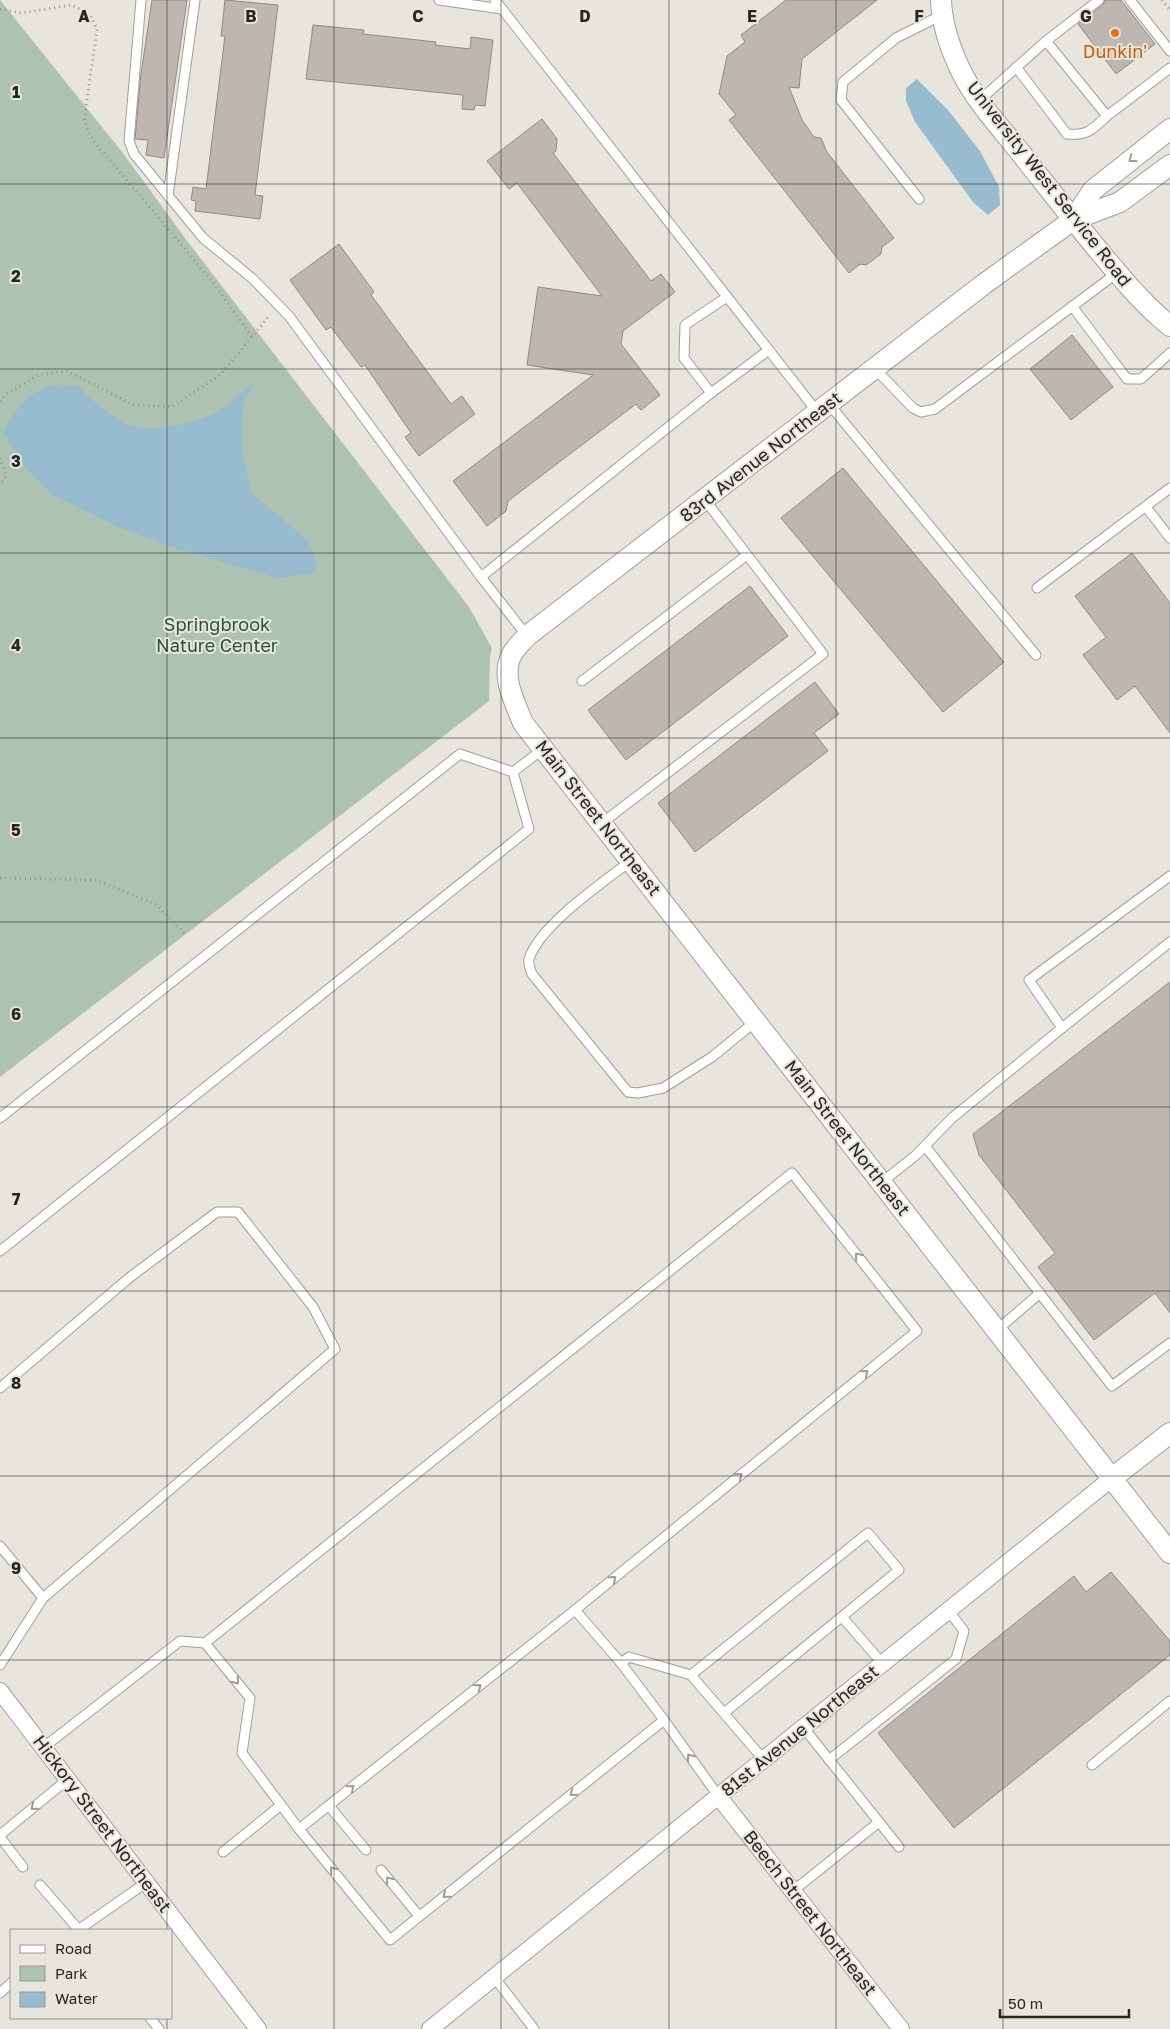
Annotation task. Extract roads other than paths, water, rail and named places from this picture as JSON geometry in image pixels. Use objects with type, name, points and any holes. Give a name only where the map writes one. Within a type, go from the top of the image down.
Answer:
[{"type":"street","name":"University West Service Road","points":[[942,7],[963,74],[980,100],[1073,220],[1117,273],[1148,307],[1170,326]]},
{"type":"street","name":"83rd Avenue Northeast","points":[[1073,220],[1093,190],[1170,129]]},
{"type":"street","name":"83rd Avenue Northeast","points":[[523,723],[506,673],[512,654],[527,636],[984,284],[1073,220],[1120,202],[1170,165]]},
{"type":"street","name":"Main Street Northeast","points":[[523,723],[1170,1553]]},
{"type":"street","name":"81st Avenue Northeast","points":[[430,2029],[719,1797],[882,1663],[1170,1434]]},
{"type":"street","name":"Hickory Street Northeast","points":[[0,1691],[258,2029]]},
{"type":"street","name":"Beech Street Northeast","points":[[719,1797],[901,2029]]},
{"type":"lane","points":[[141,0],[129,141],[134,154],[203,238],[253,280],[290,316],[481,577],[527,636]]},
{"type":"lane","points":[[168,196],[195,0]]},
{"type":"lane","points":[[439,0],[502,9]]},
{"type":"lane","points":[[495,0],[769,350],[824,409],[1036,655]]},
{"type":"lane","points":[[980,100],[1046,41],[1099,0]]},
{"type":"lane","points":[[1130,0],[1170,51]]},
{"type":"lane","points":[[919,199],[841,100],[843,82],[896,38],[942,7]]},
{"type":"lane","points":[[1046,41],[1107,116]]},
{"type":"lane","points":[[1016,68],[1067,134],[1078,135],[1090,132],[1107,116],[1170,68]]},
{"type":"lane","points":[[875,369],[913,408],[921,412],[935,409],[1117,273]]},
{"type":"lane","points":[[711,394],[684,358],[685,325],[727,297]]},
{"type":"lane","points":[[1072,306],[1127,379],[1141,379],[1170,353]]},
{"type":"lane","points":[[481,577],[769,350]]},
{"type":"lane","points":[[1037,588],[1170,488]]},
{"type":"lane","points":[[602,823],[824,654],[705,500]]},
{"type":"lane","points":[[1146,507],[1170,538]]},
{"type":"lane","points":[[582,681],[747,554]]},
{"type":"lane","points":[[513,772],[543,749]]},
{"type":"lane","points":[[0,1118],[460,754],[513,772]]},
{"type":"lane","points":[[0,1251],[529,828],[513,772]]},
{"type":"lane","points":[[631,860],[586,894],[538,940],[528,961],[532,974],[628,1092],[638,1093],[663,1088],[712,1057],[756,1020]]},
{"type":"lane","points":[[1062,1028],[1029,980],[1170,876]]},
{"type":"lane","points":[[882,1182],[925,1146],[952,1118],[1170,942]]},
{"type":"lane","points":[[925,1146],[1112,1386],[1170,1342]]},
{"type":"lane","points":[[44,1747],[180,1641],[205,1643],[792,1173],[917,1331],[575,1610],[299,1829]]},
{"type":"lane","points":[[0,1388],[129,1278],[217,1212],[238,1212],[312,1307],[335,1349],[43,1598],[0,1665]]},
{"type":"lane","points":[[996,1330],[1040,1293]]},
{"type":"lane","points":[[691,1675],[868,1533],[899,1570],[724,1713]]},
{"type":"lane","points":[[0,1546],[43,1598]]},
{"type":"lane","points":[[575,1610],[621,1663],[719,1797]]},
{"type":"lane","points":[[829,1760],[956,1659],[964,1631],[948,1610]]},
{"type":"lane","points":[[842,1617],[882,1663]]},
{"type":"lane","points":[[205,1643],[250,1698],[242,1754],[299,1829],[390,1940],[664,1720]]},
{"type":"lane","points":[[621,1663],[629,1657],[691,1675],[764,1760]]},
{"type":"lane","points":[[1092,1766],[1170,1701]]},
{"type":"lane","points":[[803,1727],[899,1847]]},
{"type":"lane","points":[[23,1867],[0,1836],[68,1778]]},
{"type":"lane","points":[[223,1852],[281,1805]]},
{"type":"lane","points":[[329,1806],[366,1850]]},
{"type":"lane","points":[[793,1891],[879,1822]]},
{"type":"lane","points":[[381,1870],[419,1916]]},
{"type":"lane","points":[[80,1929],[146,1882]]},
{"type":"lane","points":[[40,1885],[78,1929]]},
{"type":"lane","points":[[494,1977],[534,2029]]},
{"type":"lane","points":[[0,1993],[10,1985]]},
{"type":"lane","points":[[151,2019],[159,2029]]},
{"type":"water","points":[[917,79],[948,110],[980,151],[999,187],[1000,205],[988,215],[973,202],[915,122],[906,101],[906,88]]},
{"type":"water","points":[[254,384],[243,403],[242,448],[251,493],[308,540],[317,563],[313,573],[278,578],[172,547],[118,527],[51,494],[20,461],[3,432],[25,400],[38,391],[52,386],[77,386],[103,408],[125,423],[141,428],[153,428],[191,422],[213,414]]},
{"type":"place","name":"Dunkin'","points":[[1115,33]]},
{"type":"park label","name":"Springbrook Nature Center","points":[[217,635]]}]
